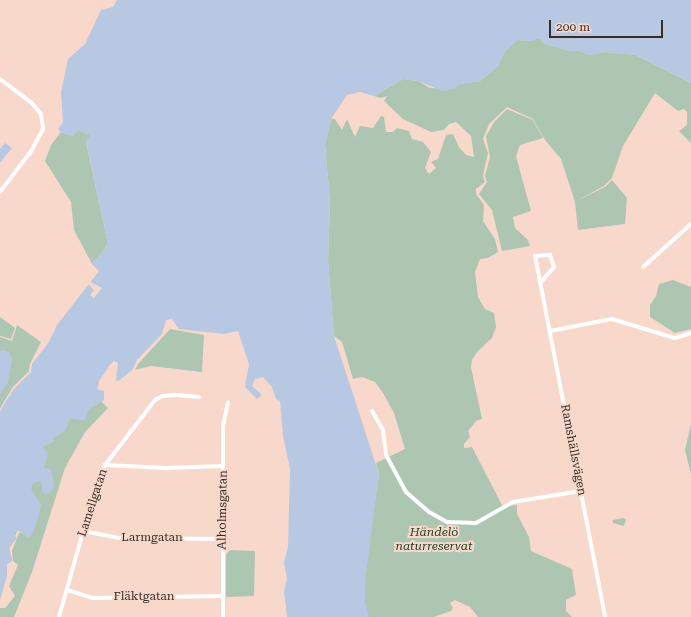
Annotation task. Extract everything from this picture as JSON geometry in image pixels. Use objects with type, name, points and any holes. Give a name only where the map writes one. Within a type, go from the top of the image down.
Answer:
[{"type":"street","points":[[0,79],[32,103],[41,114],[43,129],[32,150],[0,192]]},
{"type":"street","points":[[643,267],[691,224]]},
{"type":"street","name":"Ramshällsvägen","points":[[541,282],[554,267],[550,255],[535,256],[606,617]]},
{"type":"street","points":[[550,331],[612,319],[675,338],[691,333]]},
{"type":"street","name":"Lamellgatan","points":[[59,617],[83,531],[105,465],[156,400],[163,396],[177,395],[199,398]]},
{"type":"street","name":"Alholmsgatan","points":[[223,617],[223,426],[228,403]]},
{"type":"street","points":[[372,411],[383,430],[386,455],[406,492],[429,512],[447,522],[476,523],[513,502],[581,491]]},
{"type":"street","points":[[105,465],[166,468],[223,466]]},
{"type":"street","name":"Larmgatan","points":[[83,531],[113,538],[222,539]]},
{"type":"street","name":"Fläktgatan","points":[[67,590],[93,598],[223,596]]},
{"type":"green space","name":"Händelö naturreservat","points":[[539,38],[545,44],[571,51],[580,51],[590,55],[605,52],[636,55],[691,83],[691,143],[679,131],[687,125],[687,112],[684,109],[678,111],[655,93],[623,146],[612,178],[604,186],[576,201],[605,187],[612,180],[627,198],[625,224],[578,230],[575,202],[561,159],[545,140],[533,119],[507,107],[489,124],[483,139],[488,153],[483,176],[485,182],[476,189],[476,194],[484,205],[483,221],[495,239],[498,252],[488,258],[480,259],[475,272],[478,297],[485,309],[494,313],[496,327],[492,338],[477,352],[472,360],[471,367],[482,419],[476,421],[468,431],[470,437],[464,444],[464,448],[472,447],[503,507],[517,505],[517,514],[529,537],[531,551],[572,569],[576,595],[566,600],[566,611],[572,617],[478,617],[470,607],[455,600],[450,603],[453,608],[451,611],[434,617],[367,617],[364,606],[365,569],[379,474],[376,463],[405,449],[394,413],[383,393],[375,382],[362,377],[353,379],[342,342],[334,336],[328,260],[330,202],[325,145],[331,119],[335,119],[342,130],[347,119],[355,137],[360,126],[373,128],[381,116],[384,117],[386,132],[393,132],[397,128],[409,131],[412,139],[423,142],[431,152],[425,168],[429,174],[436,168],[431,162],[438,159],[446,135],[453,134],[459,147],[466,155],[474,157],[471,136],[456,122],[449,124],[444,130],[431,132],[403,119],[384,101],[387,96],[381,98],[374,96],[403,79],[418,81],[430,88],[453,89],[459,84],[480,81],[498,66],[504,52],[517,40],[532,41]]},
{"type":"green space","points":[[507,109],[533,120],[543,138],[520,145],[516,156],[531,211],[513,217],[515,228],[528,240],[530,246],[502,251],[492,210],[479,194],[487,182],[485,176],[490,157],[486,136],[495,121]]},
{"type":"green space","points":[[78,130],[91,135],[86,142],[108,244],[92,264],[74,230],[71,202],[45,161],[51,145],[61,132],[73,136]]},
{"type":"green space","points":[[673,280],[691,287],[691,329],[675,333],[650,317],[650,305],[656,296],[659,284]]},
{"type":"green space","points":[[0,317],[15,328],[11,339],[0,336]]},
{"type":"green space","points":[[17,325],[41,342],[30,364],[29,371],[12,388],[0,409],[0,337],[12,341]]},
{"type":"green space","points":[[170,329],[204,335],[202,372],[151,366],[135,370],[138,364]]},
{"type":"green space","points":[[99,380],[97,390],[104,391],[102,402],[108,408],[85,432],[65,468],[32,572],[14,617],[0,617],[0,608],[5,608],[15,596],[9,586],[18,565],[13,561],[12,551],[19,533],[22,532],[18,530],[9,548],[12,561],[7,564],[7,575],[0,600],[23,462]]},
{"type":"green space","points":[[691,424],[691,474],[685,450]]},
{"type":"green space","points":[[624,518],[626,520],[624,526],[613,523],[613,520]]},
{"type":"green space","points":[[230,550],[255,551],[254,596],[226,597],[226,555]]},
{"type":"water","points":[[117,0],[691,0],[691,83],[636,55],[605,52],[590,55],[580,51],[571,51],[545,44],[539,38],[532,41],[517,40],[504,52],[498,66],[480,81],[460,84],[453,89],[442,91],[418,81],[403,79],[374,96],[360,92],[347,95],[331,119],[325,145],[330,202],[328,260],[334,336],[379,474],[365,582],[365,602],[369,617],[287,617],[284,591],[287,579],[284,563],[288,547],[290,469],[283,436],[280,401],[276,399],[272,387],[263,377],[255,379],[252,386],[260,393],[261,396],[257,399],[245,387],[249,364],[238,331],[224,334],[179,329],[172,319],[166,320],[162,334],[137,360],[133,369],[120,380],[116,381],[118,363],[114,361],[110,365],[97,384],[97,390],[104,391],[104,400],[88,410],[85,421],[70,418],[65,431],[54,438],[53,442],[42,447],[48,453],[44,468],[51,469],[54,486],[51,492],[45,495],[42,491],[41,481],[33,483],[31,489],[41,505],[38,519],[32,535],[28,538],[18,530],[14,534],[17,538],[9,548],[12,561],[7,564],[7,575],[0,600],[0,411],[13,390],[31,372],[32,364],[49,342],[57,325],[99,271],[92,264],[108,244],[86,141],[91,135],[78,130],[73,136],[61,132],[58,129],[63,122],[61,92],[68,59],[85,44],[101,10],[113,7]]},
{"type":"water","points":[[5,143],[12,148],[0,163],[0,149]]},
{"type":"water","points":[[3,350],[9,352],[12,359],[8,383],[0,394],[0,351]]},
{"type":"pier","points":[[89,281],[102,288],[94,298],[90,295],[94,290],[87,283]]}]
